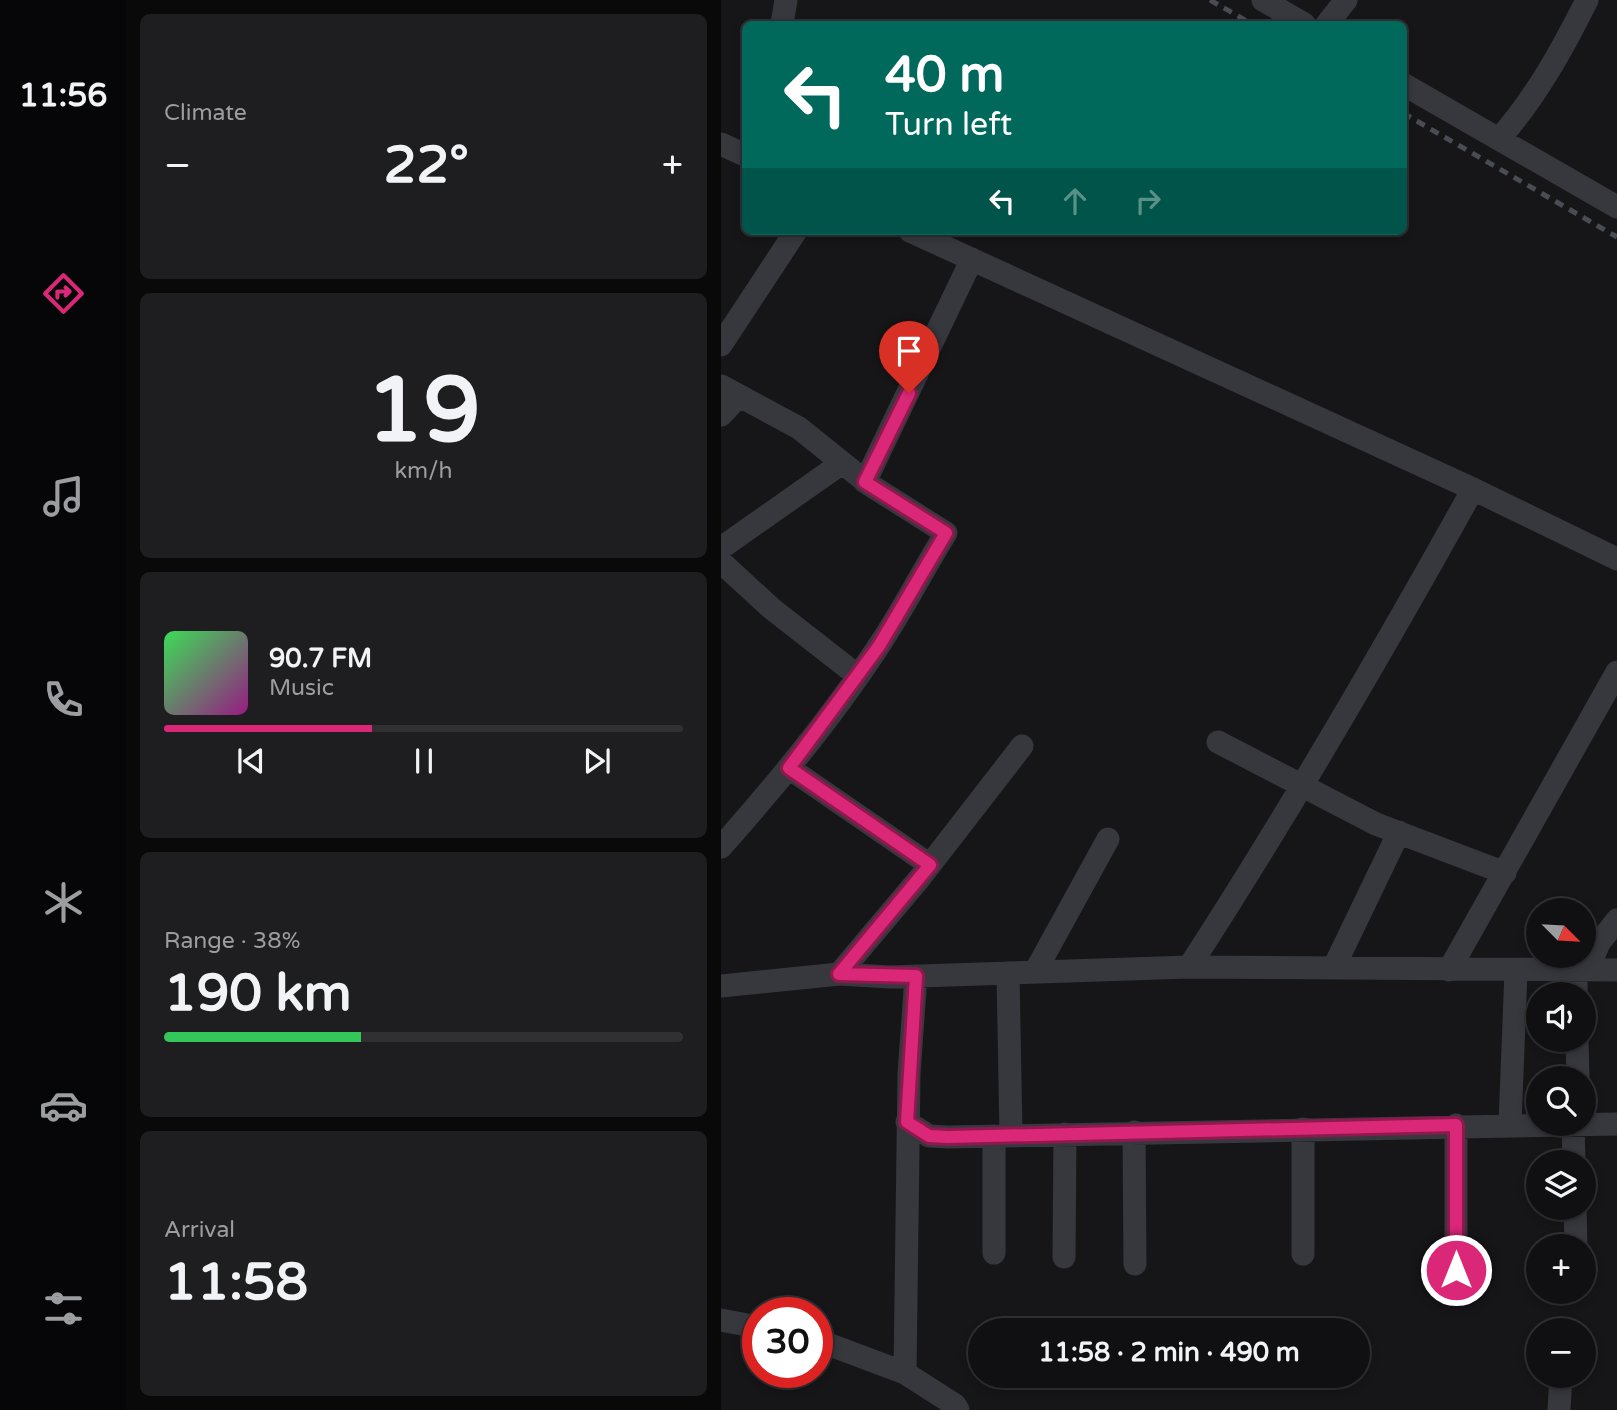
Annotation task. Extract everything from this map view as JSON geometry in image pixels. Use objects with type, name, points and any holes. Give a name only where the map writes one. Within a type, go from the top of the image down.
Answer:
[{"type":"street","points":[[782,21],[786,0]]},
{"type":"street","points":[[1262,0],[1299,21]]},
{"type":"street","points":[[1329,21],[1346,0]]},
{"type":"street","points":[[1499,139],[1527,107],[1563,49],[1587,0]]},
{"type":"street","points":[[1407,86],[1617,206]]},
{"type":"street","points":[[722,145],[742,154]]},
{"type":"street","points":[[721,345],[793,235]]},
{"type":"street","points":[[919,235],[1473,489],[1617,559]]},
{"type":"street","points":[[865,482],[972,259]]},
{"type":"street","points":[[721,415],[730,391],[799,428],[865,482],[946,533],[910,598],[858,676],[789,768],[721,847]]},
{"type":"street","points":[[721,548],[842,463]]},
{"type":"street","points":[[1189,967],[1380,656],[1473,489]]},
{"type":"street","points":[[721,562],[771,608],[858,676]]},
{"type":"street","points":[[1449,970],[1617,672]]},
{"type":"street","points":[[1218,742],[1399,832],[1505,873]]},
{"type":"street","points":[[839,974],[930,865],[1022,746]]},
{"type":"street","points":[[789,768],[930,865]]},
{"type":"street","points":[[1334,967],[1399,832]]},
{"type":"street","points":[[1035,972],[1108,839]]},
{"type":"street","points":[[1579,982],[1582,970],[1617,920]]},
{"type":"street","points":[[721,986],[839,974],[916,976],[1189,967],[1617,970]]},
{"type":"street","points":[[1510,1124],[1516,971]]},
{"type":"street","points":[[994,1253],[1009,973]]},
{"type":"street","points":[[905,1373],[907,1122],[916,976]]},
{"type":"street","points":[[907,1122],[929,1136],[1526,1124]]},
{"type":"street","points":[[1596,1124],[1617,1124]]},
{"type":"street","points":[[1456,1125],[1456,1270]]},
{"type":"street","points":[[1303,1129],[1303,1254]]},
{"type":"street","points":[[1134,1132],[1135,1264]]},
{"type":"street","points":[[1064,1256],[1065,1134]]},
{"type":"street","points":[[721,1320],[742,1324]]},
{"type":"street","points":[[833,1346],[905,1373],[955,1405],[958,1410]]},
{"type":"street","points":[[1559,1410],[1560,1388]]},
{"type":"railway","points":[[1210,0],[1247,21]]},
{"type":"railway","points":[[1407,115],[1617,237]]},
{"type":"route","points":[[909,393],[865,482],[946,533],[920,575],[910,598],[879,646],[789,768],[930,865],[839,974],[916,976],[907,1122],[929,1136],[948,1137],[1456,1125],[1456,1270]]}]
